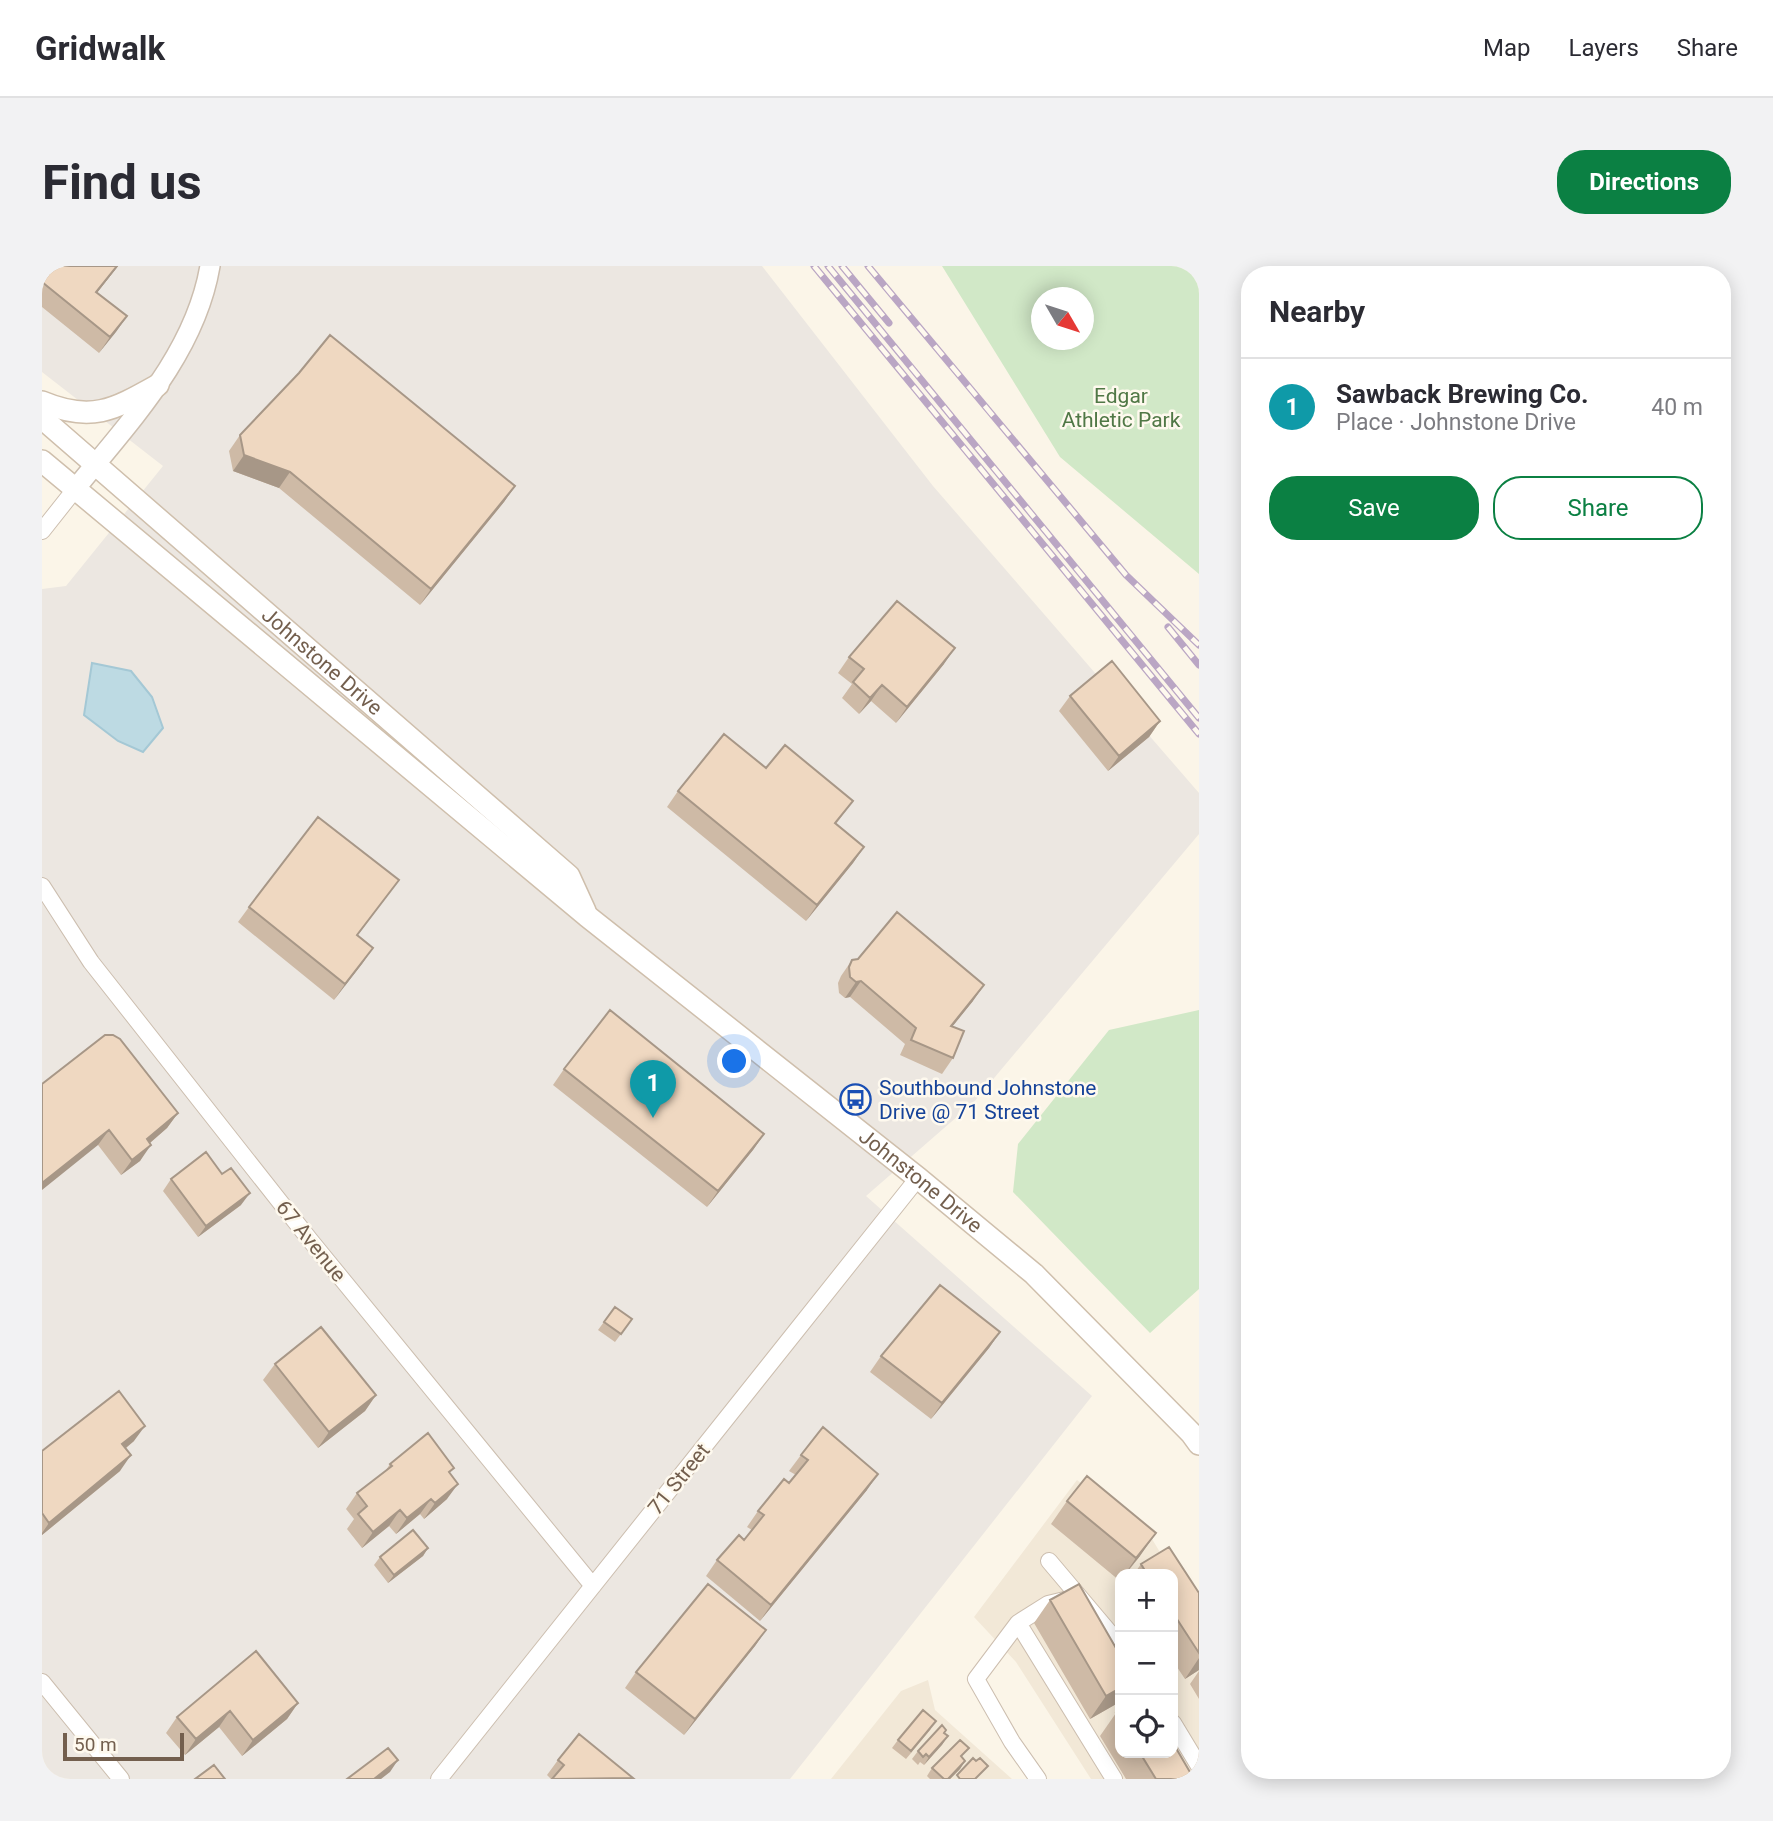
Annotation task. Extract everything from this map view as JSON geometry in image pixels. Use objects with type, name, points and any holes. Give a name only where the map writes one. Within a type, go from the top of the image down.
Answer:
[{"type":"main road","points":[[42,402],[87,413],[117,408],[159,385]]},
{"type":"main road","name":"Johnstone Drive","points":[[42,418],[569,876],[587,916]]},
{"type":"main road","name":"Johnstone Drive","points":[[42,461],[587,916],[918,1178],[1034,1274],[1199,1444]]},
{"type":"street","points":[[42,531],[159,385],[194,323],[210,266]]},
{"type":"street","name":"67 Avenue","points":[[42,886],[91,962],[310,1240],[593,1586]]},
{"type":"street","name":"71 Street","points":[[439,1779],[918,1178]]},
{"type":"street","points":[[1049,1561],[1115,1639]]},
{"type":"street","points":[[1038,1779],[1012,1742],[976,1679],[1018,1623],[1048,1604],[1078,1597]]},
{"type":"street","points":[[1018,1623],[1114,1779]]},
{"type":"street","points":[[42,1682],[121,1779]]},
{"type":"street","points":[[1178,1731],[1199,1766]]},
{"type":"shaded area","points":[[42,266],[762,266],[933,486],[1199,793],[1199,834],[974,1102],[866,1196],[1092,1396],[790,1779],[42,1779],[42,589],[66,586],[163,466],[42,372]]},
{"type":"shaded area","points":[[1077,1480],[1152,1539],[1170,1569],[1115,1569],[1115,1758],[1178,1758],[1178,1582],[1199,1617],[1199,1779],[1091,1779],[1016,1662],[974,1617]]},
{"type":"shaded area","points":[[928,1680],[935,1710],[1012,1779],[831,1779],[901,1691]]},
{"type":"green space","name":"Edgar Athletic Park","points":[[942,266],[1199,266],[1199,574],[1060,457]]},
{"type":"green space","points":[[1199,1010],[1199,1289],[1150,1333],[1013,1192],[1018,1144],[1109,1030]]},
{"type":"water","points":[[92,663],[131,671],[152,697],[163,728],[143,752],[118,741],[84,715]]},
{"type":"building","points":[[44,266],[117,266],[96,292],[127,316],[110,337],[42,282]]},
{"type":"building","points":[[330,335],[515,486],[431,589],[290,472],[244,455],[240,435],[299,373]]},
{"type":"building","points":[[897,601],[955,648],[907,707],[882,685],[870,698],[853,682],[864,669],[849,657]]},
{"type":"building","points":[[1112,661],[1160,721],[1119,756],[1070,696]]},
{"type":"building","points":[[724,734],[766,768],[785,745],[853,801],[835,823],[864,847],[817,905],[678,791]]},
{"type":"building","points":[[318,817],[399,880],[357,935],[373,948],[345,984],[249,907]]},
{"type":"building","points":[[897,912],[984,985],[951,1026],[964,1031],[953,1058],[911,1040],[916,1028],[861,981],[856,982],[850,977],[849,967],[852,960],[858,959]]},
{"type":"building","points":[[610,1010],[764,1134],[718,1191],[564,1069]]},
{"type":"building","points":[[105,1035],[120,1039],[178,1113],[147,1139],[151,1145],[132,1160],[109,1130],[42,1183],[42,1084]]},
{"type":"building","points":[[206,1152],[222,1174],[231,1168],[250,1193],[206,1226],[171,1179]]},
{"type":"building","points":[[940,1285],[1000,1332],[942,1403],[881,1356]]},
{"type":"building","points":[[615,1307],[632,1319],[621,1334],[604,1322]]},
{"type":"building","points":[[321,1327],[376,1395],[329,1432],[275,1364]]},
{"type":"building","points":[[119,1391],[145,1426],[122,1444],[131,1455],[49,1523],[42,1513],[42,1451]]},
{"type":"building","points":[[823,1427],[878,1474],[771,1605],[717,1560],[739,1535],[744,1540],[764,1515],[758,1511],[784,1479],[789,1483],[808,1460],[801,1455]]},
{"type":"building","points":[[428,1433],[454,1468],[449,1472],[458,1484],[435,1503],[431,1499],[407,1518],[400,1510],[373,1532],[358,1514],[367,1506],[357,1493]]},
{"type":"building","points":[[1087,1476],[1156,1533],[1136,1558],[1067,1501]]},
{"type":"building","points":[[413,1530],[428,1548],[394,1575],[380,1557]]},
{"type":"building","points":[[1169,1547],[1199,1593],[1199,1653],[1178,1621],[1178,1569],[1144,1569],[1141,1564]]},
{"type":"building","points":[[708,1584],[766,1630],[695,1719],[636,1672]]},
{"type":"building","points":[[1079,1584],[1115,1646],[1115,1691],[1106,1696],[1050,1600]]},
{"type":"building","points":[[256,1651],[298,1703],[253,1740],[230,1711],[196,1739],[177,1717]]},
{"type":"building","points":[[923,1710],[936,1721],[911,1751],[898,1740]]},
{"type":"building","points":[[942,1725],[948,1736],[929,1757],[926,1754],[923,1757],[918,1751]]},
{"type":"building","points":[[579,1734],[633,1778],[552,1779],[564,1765],[558,1760]]},
{"type":"building","points":[[960,1740],[969,1748],[961,1756],[965,1761],[948,1779],[944,1779],[932,1768]]},
{"type":"building","points":[[388,1748],[398,1760],[374,1779],[347,1779]]},
{"type":"building","points":[[1178,1752],[1194,1779],[1156,1779],[1143,1758],[1178,1758]]},
{"type":"building","points":[[973,1758],[976,1761],[980,1758],[988,1766],[975,1779],[960,1779],[957,1775]]},
{"type":"building","points":[[214,1765],[225,1779],[195,1779]]},
{"type":"railway","points":[[814,266],[1199,734]]},
{"type":"railway","points":[[828,266],[1199,718]]},
{"type":"railway","points":[[842,266],[889,323]]},
{"type":"railway","points":[[868,266],[1126,575],[1199,645]]},
{"type":"railway","points":[[1168,627],[1199,665]]},
{"type":"place","name":"Southbound Johnstone Drive @ 71 Street","points":[[856,1100]]},
{"type":"place","name":"Sawback Brewing Co.","points":[[653,1118]]}]
